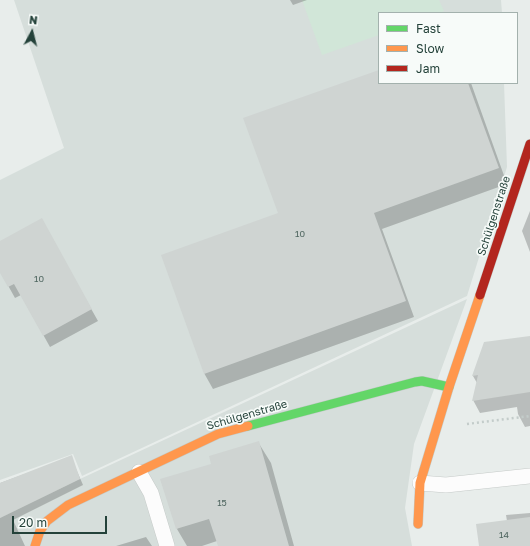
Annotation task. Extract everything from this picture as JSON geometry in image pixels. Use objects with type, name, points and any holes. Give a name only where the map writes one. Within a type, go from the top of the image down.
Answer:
[{"type":"street","name":"Schülgenstraße","points":[[418,524],[420,483],[449,387],[530,144]]},
{"type":"street","name":"Schülgenstraße","points":[[35,546],[40,531],[48,521],[68,505],[218,434],[415,382],[422,381],[449,387]]},
{"type":"lane","points":[[139,472],[151,493],[167,546]]},
{"type":"lane","points":[[420,483],[446,485],[530,476]]},
{"type":"path","points":[[437,427],[456,426],[530,416]]},
{"type":"shaded area","points":[[14,0],[501,0],[502,12],[378,12],[378,84],[504,84],[507,167],[467,296],[82,476],[73,454],[0,480],[0,180],[64,148]]},
{"type":"shaded area","points":[[467,299],[414,444],[405,508],[412,546],[0,546],[0,518],[80,479]]},
{"type":"green space","points":[[302,0],[439,0],[444,11],[378,12],[378,35],[322,55]]},
{"type":"building","points":[[378,70],[378,84],[468,84],[499,168],[374,213],[406,301],[204,374],[161,255],[278,213],[243,118]]},
{"type":"building","points":[[42,218],[92,309],[43,336],[14,284],[8,287],[0,273],[0,241]]},
{"type":"building","points":[[530,336],[530,392],[472,401],[478,375],[472,376],[484,342]]},
{"type":"building","points":[[259,441],[289,546],[218,546],[209,519],[176,529],[160,479],[211,464],[209,456]]},
{"type":"building","points":[[72,455],[80,479],[0,518],[0,483]]},
{"type":"building","points":[[530,517],[530,546],[479,546],[476,524]]},
{"type":"traffic: fast","points":[[248,426],[415,382],[422,381],[449,387]]},
{"type":"traffic: slow","points":[[418,524],[420,483],[449,387],[480,295]]},
{"type":"traffic: slow","points":[[35,546],[40,531],[47,521],[68,505],[218,434],[248,426]]},
{"type":"traffic: jam","points":[[480,295],[530,144]]}]
